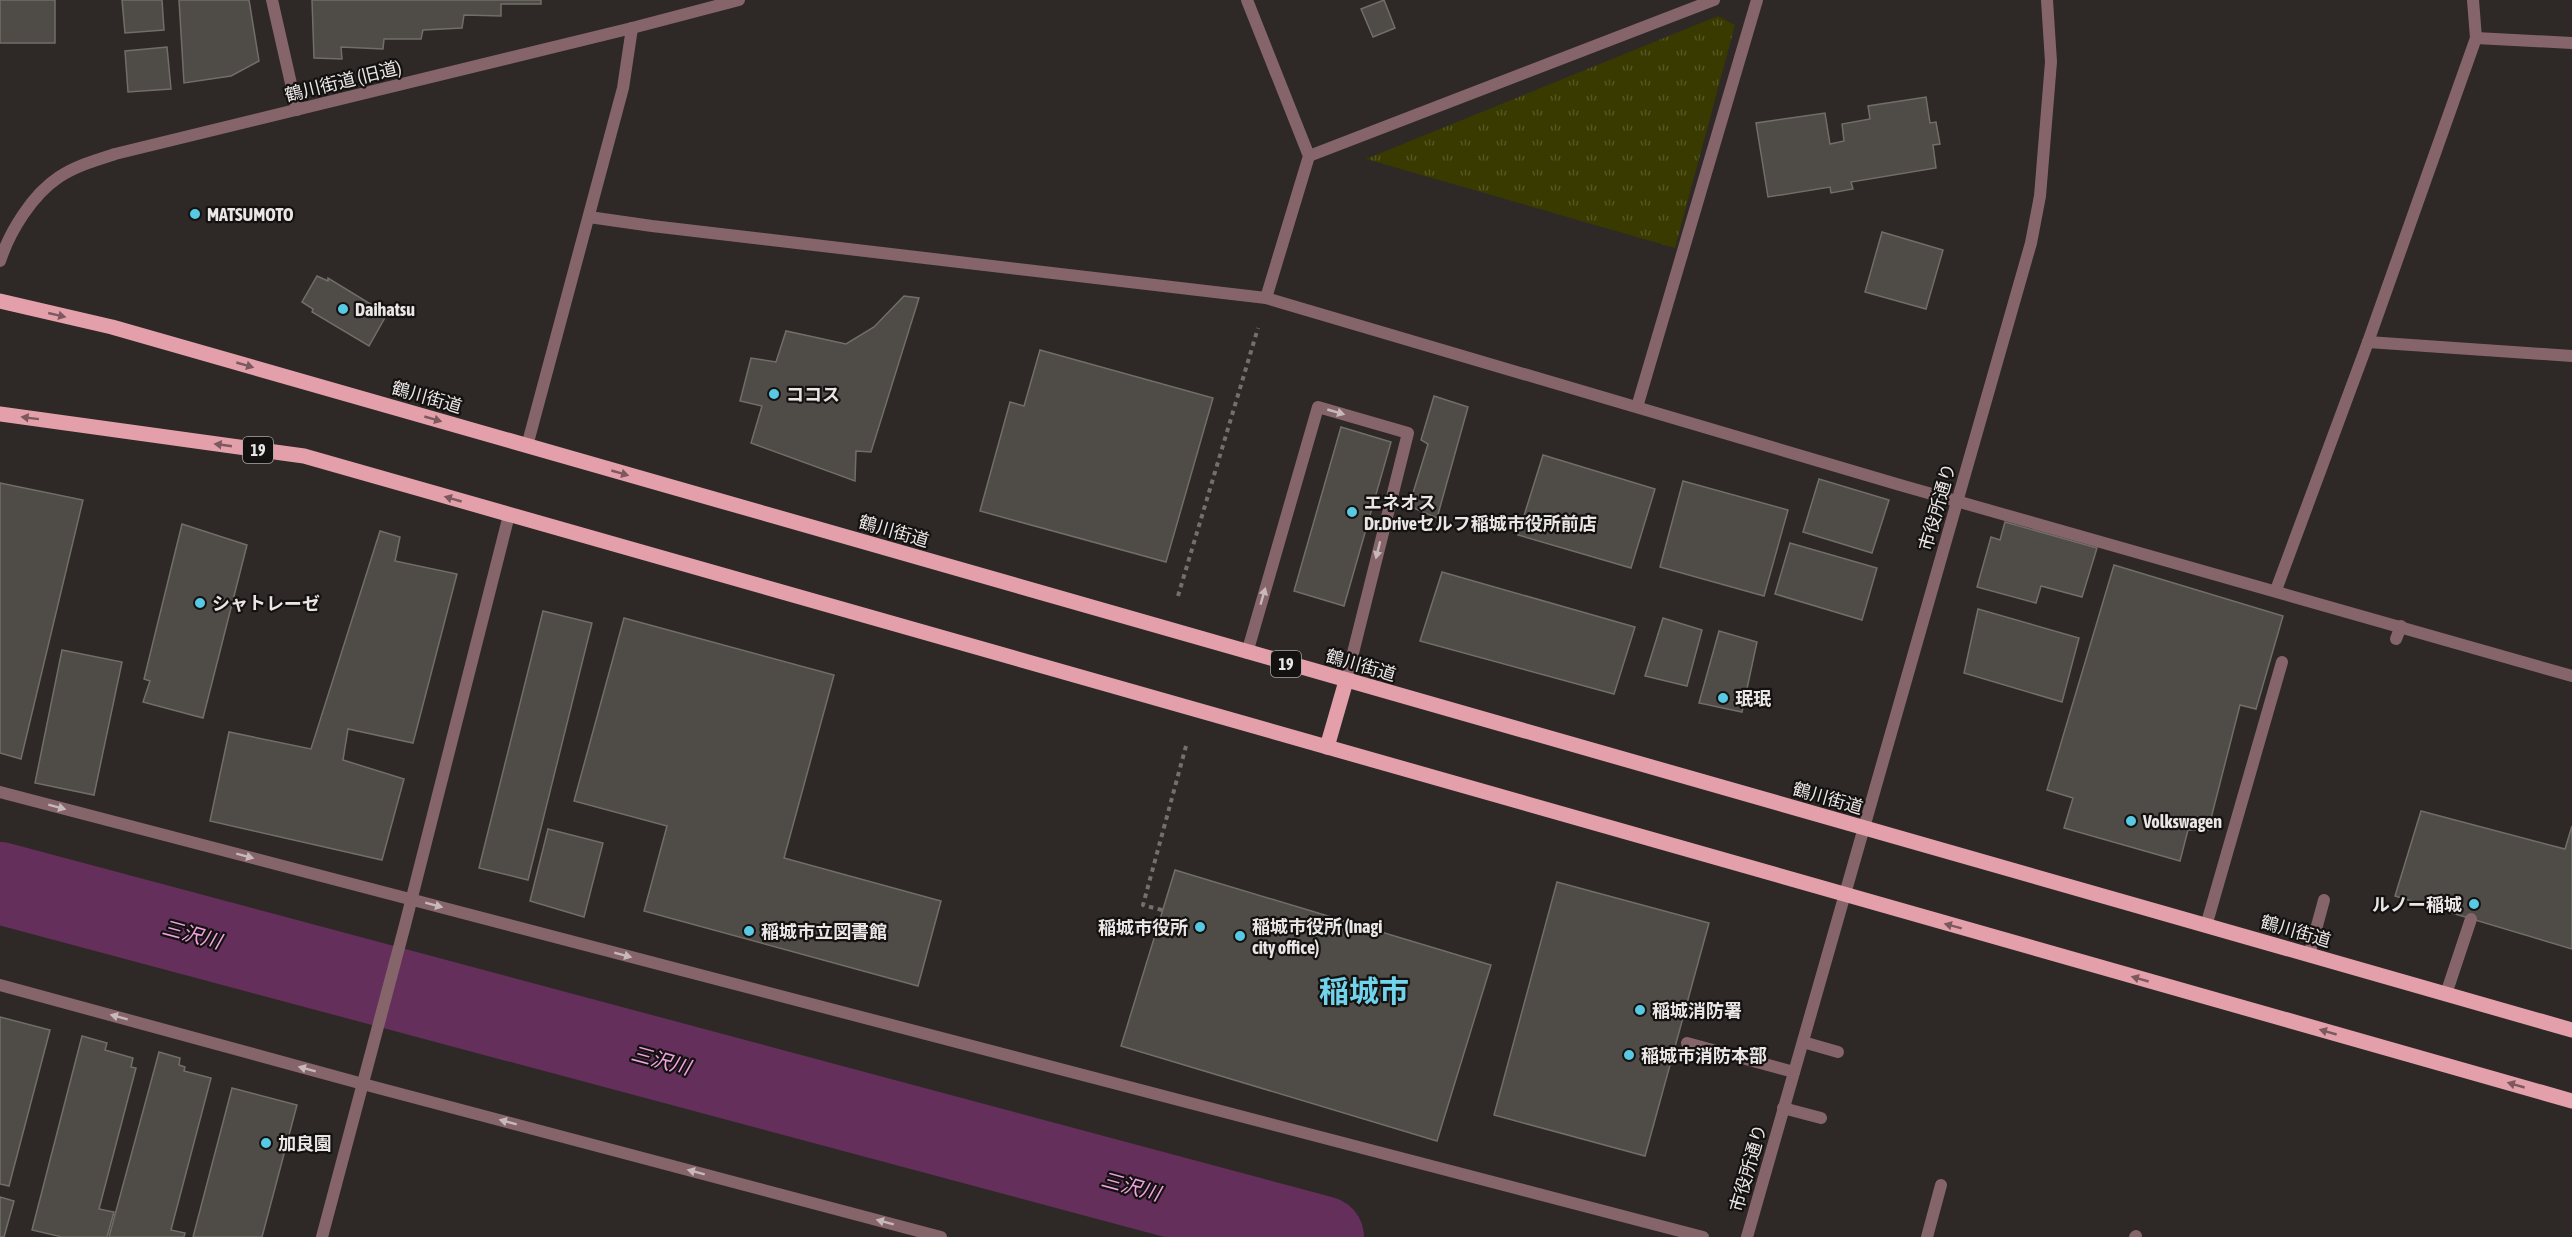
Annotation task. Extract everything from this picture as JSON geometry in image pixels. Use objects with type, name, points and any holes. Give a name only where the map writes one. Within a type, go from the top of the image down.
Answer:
[{"type":"main road","name":"鶴川街道","points":[[0,301],[112,327],[2572,1030]]},
{"type":"main road","name":"19","points":[[0,414],[304,456],[2572,1101]]},
{"type":"main road","points":[[1327,747],[1346,681]]},
{"type":"street","points":[[272,0],[297,110]]},
{"type":"street","name":"鶴川街道 (旧道)","points":[[0,261],[5,245],[33,201],[57,178],[83,164],[739,0]]},
{"type":"street","points":[[1247,0],[1309,156],[1266,298]]},
{"type":"street","points":[[1309,156],[1714,0]]},
{"type":"street","points":[[1637,407],[1757,0]]},
{"type":"street","name":"市役所通り","points":[[1747,1237],[2031,243],[2040,196],[2051,62],[2047,0]]},
{"type":"street","points":[[2276,591],[2368,342],[2476,38],[2473,0]]},
{"type":"street","points":[[527,446],[622,88],[632,28]]},
{"type":"street","points":[[2476,38],[2572,43]]},
{"type":"street","points":[[589,217],[1266,298],[1957,500],[2572,676]]},
{"type":"street","points":[[2368,342],[2572,356]]},
{"type":"street","points":[[1247,653],[1318,407],[1408,434],[1346,681]]},
{"type":"street","points":[[322,1237],[403,934],[509,515]]},
{"type":"street","points":[[2396,639],[2401,626]]},
{"type":"street","points":[[2206,926],[2282,662]]},
{"type":"street","points":[[0,792],[1703,1237]]},
{"type":"street","points":[[2309,955],[2324,900]]},
{"type":"street","points":[[2446,994],[2471,919]]},
{"type":"street","points":[[0,985],[941,1237]]},
{"type":"street","points":[[1803,1042],[1839,1052]]},
{"type":"street","points":[[1687,1043],[1794,1072]]},
{"type":"street","points":[[1783,1108],[1821,1118]]},
{"type":"street","points":[[1926,1237],[1941,1185]]},
{"type":"path","points":[[1178,596],[1266,298]]},
{"type":"path","points":[[1162,910],[1143,905],[1186,746]]},
{"type":"green space","points":[[1718,16],[1735,25],[1675,248],[1366,159]]},
{"type":"building","points":[[0,0],[55,0],[55,43],[0,43]]},
{"type":"building","points":[[122,0],[162,0],[164,30],[125,33]]},
{"type":"building","points":[[179,0],[249,0],[259,61],[231,76],[184,83]]},
{"type":"building","points":[[312,0],[541,0],[541,4],[501,4],[501,16],[464,15],[462,28],[423,30],[421,39],[384,39],[383,49],[341,47],[342,59],[314,58]]},
{"type":"building","points":[[1384,0],[1395,28],[1373,37],[1361,9]]},
{"type":"building","points":[[167,47],[171,89],[128,92],[125,51]]},
{"type":"building","points":[[1926,97],[1930,123],[1936,122],[1940,144],[1933,145],[1936,168],[1851,182],[1853,189],[1831,193],[1830,187],[1768,197],[1756,123],[1825,113],[1830,144],[1844,141],[1842,124],[1870,119],[1868,106]]},
{"type":"building","points":[[1882,232],[1943,250],[1926,309],[1865,292]]},
{"type":"building","points":[[317,276],[328,281],[328,278],[387,314],[369,346],[312,312],[313,309],[302,302]]},
{"type":"building","points":[[904,296],[919,298],[871,452],[856,451],[855,481],[751,443],[762,406],[740,401],[751,358],[776,362],[786,331],[846,344],[874,327]]},
{"type":"building","points":[[1040,350],[1213,398],[1166,562],[980,511],[1010,402],[1024,406]]},
{"type":"building","points":[[1434,396],[1468,407],[1437,518],[1409,506],[1428,444],[1421,440]]},
{"type":"building","points":[[1341,427],[1391,442],[1344,606],[1294,591]]},
{"type":"building","points":[[1543,455],[1655,489],[1631,568],[1518,535]]},
{"type":"building","points":[[1819,479],[1889,500],[1872,553],[1803,532]]},
{"type":"building","points":[[1683,481],[1788,510],[1764,596],[1660,567]]},
{"type":"building","points":[[0,483],[83,500],[21,759],[0,753]]},
{"type":"building","points":[[2005,522],[2097,548],[2082,597],[2041,586],[2036,603],[1977,587],[1991,537],[2000,540]]},
{"type":"building","points":[[182,524],[247,545],[203,718],[143,702],[150,681],[144,679]]},
{"type":"building","points":[[380,531],[400,537],[395,561],[457,574],[413,743],[348,729],[343,760],[404,779],[382,860],[210,821],[229,732],[311,749]]},
{"type":"building","points":[[1790,543],[1877,568],[1862,620],[1775,594]]},
{"type":"building","points":[[2114,565],[2283,616],[2256,709],[2240,705],[2208,830],[2188,830],[2180,861],[2064,828],[2073,798],[2047,790]]},
{"type":"building","points":[[1442,572],[1635,627],[1614,694],[1420,641]]},
{"type":"building","points":[[1978,609],[2079,638],[2062,702],[1964,673]]},
{"type":"building","points":[[543,611],[592,623],[528,880],[479,868]]},
{"type":"building","points":[[624,618],[834,675],[784,858],[941,901],[918,986],[644,911],[667,826],[574,801]]},
{"type":"building","points":[[1663,618],[1702,630],[1687,686],[1645,676]]},
{"type":"building","points":[[1719,631],[1757,642],[1742,712],[1699,703]]},
{"type":"building","points":[[62,650],[122,662],[94,795],[35,783]]},
{"type":"building","points":[[2421,811],[2565,849],[2572,826],[2572,949],[2395,896]]},
{"type":"building","points":[[548,829],[603,843],[584,917],[530,901]]},
{"type":"building","points":[[1175,870],[1491,965],[1437,1141],[1121,1046]]},
{"type":"building","points":[[1557,882],[1709,923],[1645,1156],[1494,1115]]},
{"type":"building","points":[[0,1017],[50,1030],[9,1186],[0,1184]]},
{"type":"building","points":[[82,1036],[107,1043],[105,1050],[133,1058],[131,1067],[136,1068],[99,1209],[114,1212],[107,1237],[62,1237],[32,1230]]},
{"type":"building","points":[[159,1052],[180,1058],[179,1065],[185,1067],[184,1071],[211,1078],[171,1230],[185,1233],[184,1237],[109,1237]]},
{"type":"building","points":[[232,1088],[297,1105],[262,1237],[193,1237]]},
{"type":"building","points":[[0,1197],[14,1201],[4,1237],[0,1237]]},
{"type":"waterway","name":"三沢川","points":[[0,883],[1323,1237]]},
{"type":"place","name":"MATSUMOTO","points":[[195,214]]},
{"type":"place","name":"Daihatsu","points":[[343,309]]},
{"type":"place","name":"ココス","points":[[774,394]]},
{"type":"place","name":"エネオス Dr.Driveセルフ稲城市役所前店","points":[[1352,512]]},
{"type":"place","name":"シャトレーゼ","points":[[200,603]]},
{"type":"place","name":"珉珉","points":[[1723,698]]},
{"type":"place","name":"Volkswagen","points":[[2131,821]]},
{"type":"place","name":"ルノー稲城","points":[[2474,904]]},
{"type":"place","name":"稲城市役所","points":[[1200,927]]},
{"type":"place","name":"稲城市立図書館","points":[[749,931]]},
{"type":"place","name":"稲城市役所 (Inagi city office)","points":[[1240,936]]},
{"type":"place","name":"稲城消防署","points":[[1640,1010]]},
{"type":"place","name":"稲城市消防本部","points":[[1629,1055]]},
{"type":"place","name":"加良園","points":[[266,1143]]},
{"type":"district","name":"稲城市","points":[[1364,991]]}]
